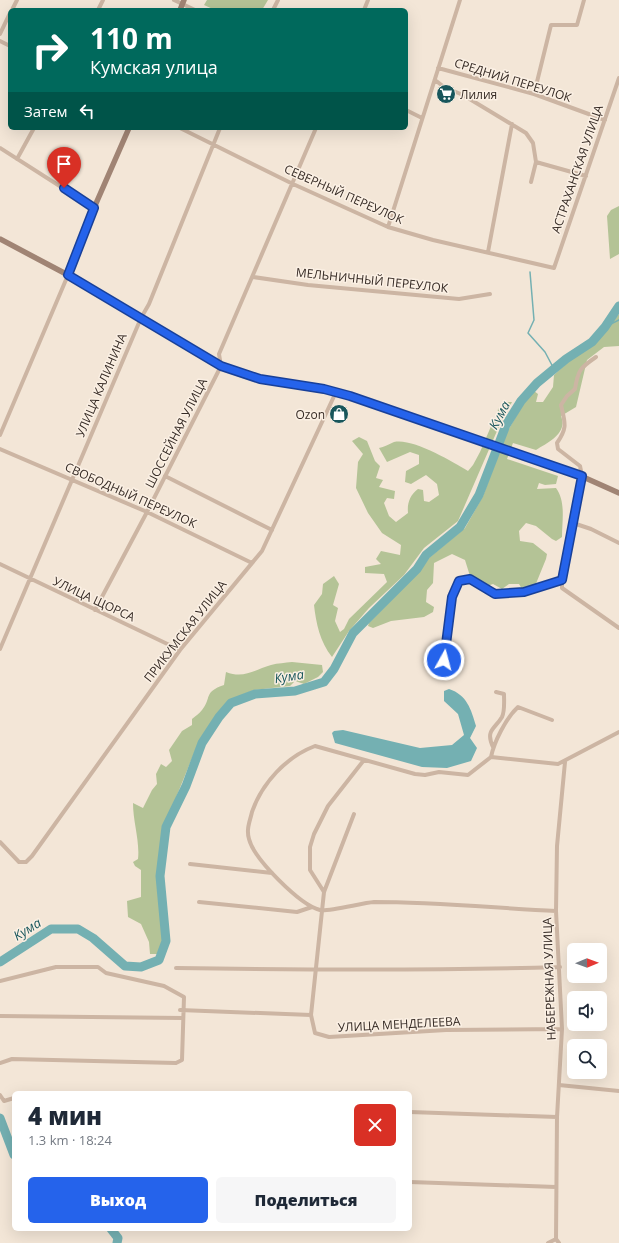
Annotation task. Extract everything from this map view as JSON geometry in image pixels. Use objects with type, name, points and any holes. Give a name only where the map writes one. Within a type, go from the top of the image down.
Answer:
[{"type":"main road","points":[[68,275],[94,208],[128,130]]},
{"type":"main road","points":[[0,239],[68,275],[221,366],[260,379],[336,392],[396,411],[572,472],[619,493]]},
{"type":"street","points":[[174,0],[183,2],[192,8]]},
{"type":"street","points":[[388,227],[460,0]]},
{"type":"street","points":[[534,94],[551,25],[577,25],[584,0]]},
{"type":"street","points":[[0,34],[8,17]]},
{"type":"street","name":"СРЕДНИЙ ПЕРЕУЛОК","points":[[438,68],[534,94],[605,120]]},
{"type":"street","name":"АСТРАХАНСКАЯ УЛИЦА","points":[[554,268],[619,78]]},
{"type":"street","points":[[435,80],[444,87],[463,95],[526,133],[533,143],[536,162],[531,182]]},
{"type":"street","points":[[408,111],[422,118]]},
{"type":"street","points":[[488,252],[512,124]]},
{"type":"street","points":[[17,159],[33,130]]},
{"type":"street","name":"СЕВЕРНЫЙ ПЕРЕУЛОК","points":[[184,130],[293,184],[388,227],[433,240],[554,268]]},
{"type":"street","name":"УЛИЦА КАЛИНИНА","points":[[0,649],[1,642],[141,318],[149,304],[219,130]]},
{"type":"street","name":"ШОССЕЙНАЯ УЛИЦА","points":[[95,610],[148,512],[221,366],[219,354],[315,130]]},
{"type":"street","points":[[0,148],[94,208]]},
{"type":"street","points":[[536,162],[586,176]]},
{"type":"street","points":[[0,435],[68,275]]},
{"type":"street","name":"МЕЛЬНИЧНЫЙ ПЕРЕУЛОК","points":[[253,277],[308,285],[459,299],[490,294]]},
{"type":"street","points":[[596,357],[581,368],[577,374],[575,389],[567,396],[561,405],[566,423],[564,433],[557,443],[558,449],[580,466],[582,476],[562,580],[562,588],[619,628]]},
{"type":"street","name":"ПРИКУМСКАЯ УЛИЦА","points":[[0,842],[20,862],[26,862],[32,856],[56,825],[180,650],[262,551],[336,392]]},
{"type":"street","name":"СВОБОДНЫЙ ПЕРЕУЛОК","points":[[0,449],[72,478],[148,512],[252,563]]},
{"type":"street","points":[[165,476],[272,530]]},
{"type":"street","points":[[573,523],[591,529],[619,543]]},
{"type":"street","name":"УЛИЦА ЩОРСА","points":[[0,564],[180,650]]},
{"type":"street","points":[[444,660],[452,597],[459,581],[470,579],[495,594],[524,592],[562,580]]},
{"type":"street","points":[[493,747],[490,740],[491,733],[494,725],[502,717],[504,710],[504,694],[496,692]]},
{"type":"street","points":[[552,720],[518,707],[493,747],[491,757],[468,775],[439,772],[425,775],[415,774],[315,746],[301,751],[284,763],[255,804],[247,828],[249,840],[262,863],[312,907],[322,911],[369,902],[400,902],[556,911]]},
{"type":"street","points":[[491,757],[558,764],[565,762],[619,732]]},
{"type":"street","points":[[324,892],[310,870],[310,847],[314,834],[328,806],[364,760]]},
{"type":"street","name":"НАБЕРЕЖНАЯ УЛИЦА","points":[[558,1241],[556,1187],[557,1117],[562,1029],[556,911],[557,846],[565,762]]},
{"type":"street","points":[[182,1010],[311,1015],[324,892],[354,814]]},
{"type":"street","points":[[190,864],[272,873]]},
{"type":"street","points":[[199,902],[297,912],[312,907]]},
{"type":"street","points":[[0,981],[56,967],[98,967],[106,973],[164,986],[184,997],[182,1010],[182,1060],[176,1063],[12,1059],[0,1063]]},
{"type":"street","points":[[176,968],[469,970],[560,967]]},
{"type":"street","name":"УЛИЦА МЕНДЕЛЕЕВА","points":[[311,1015],[315,1033],[329,1037],[446,1030],[562,1029]]},
{"type":"street","points":[[0,1016],[183,1018]]},
{"type":"street","points":[[559,1085],[619,1091]]},
{"type":"street","points":[[0,1095],[4,1102],[12,1099]]},
{"type":"street","points":[[412,1112],[557,1117]]},
{"type":"street","points":[[412,1182],[556,1187]]},
{"type":"street","points":[[548,1243],[558,1241]]},
{"type":"green space","points":[[207,0],[268,0],[263,8],[211,8],[204,5]]},
{"type":"green space","points":[[619,206],[619,254],[610,259],[607,216],[611,210]]},
{"type":"green space","points":[[619,314],[619,346],[604,347],[587,360],[576,407],[561,416],[562,427],[560,432],[536,450],[513,443],[507,459],[558,476],[556,484],[545,485],[539,483],[537,489],[556,488],[559,493],[563,511],[562,537],[556,541],[536,526],[526,523],[519,531],[520,541],[533,543],[547,554],[535,586],[522,589],[519,584],[509,584],[502,589],[493,584],[487,586],[470,576],[465,560],[452,554],[434,563],[433,583],[427,590],[426,602],[434,607],[433,612],[424,617],[391,621],[373,628],[368,626],[369,623],[418,573],[429,558],[465,528],[483,496],[506,434],[529,394],[534,391],[538,394],[536,402],[543,402],[553,387],[554,375],[567,363],[594,343]]},
{"type":"green space","points":[[507,402],[512,402],[497,431],[458,521],[424,548],[404,575],[369,608],[349,631],[332,657],[324,645],[319,632],[314,605],[322,594],[323,584],[334,576],[339,584],[333,605],[338,608],[335,621],[340,632],[344,629],[349,619],[387,582],[384,574],[365,573],[365,567],[381,564],[376,559],[381,551],[400,555],[401,545],[382,533],[368,513],[356,488],[358,462],[363,454],[352,441],[359,437],[367,441],[375,461],[380,466],[376,478],[383,480],[379,487],[395,491],[394,499],[387,498],[384,503],[389,516],[396,522],[408,513],[410,500],[418,489],[423,490],[424,501],[429,502],[439,495],[437,484],[426,475],[411,484],[405,482],[406,471],[419,464],[419,455],[410,452],[387,462],[379,448],[394,442],[411,443],[432,451],[468,471],[480,452],[492,424],[497,417],[498,409]]},
{"type":"green space","points":[[292,662],[322,665],[323,672],[318,677],[304,684],[295,681],[290,686],[254,690],[229,700],[215,716],[199,741],[164,827],[157,876],[163,940],[157,954],[150,954],[149,942],[141,924],[128,917],[127,901],[141,897],[141,870],[135,866],[133,862],[138,859],[138,852],[133,803],[143,808],[152,790],[157,784],[156,774],[161,764],[166,767],[172,761],[169,750],[182,731],[192,725],[192,719],[200,713],[205,706],[210,693],[224,685],[226,672],[238,675],[249,673],[274,664]]},
{"type":"water","points":[[449,689],[460,695],[467,703],[476,726],[470,738],[477,748],[471,761],[447,768],[422,767],[335,743],[332,733],[334,731],[343,730],[420,748],[452,745],[464,735],[458,714],[444,701],[444,691]]},
{"type":"waterway","points":[[530,272],[534,320],[528,333],[545,352],[554,369]]},
{"type":"waterway","name":"Кума","points":[[0,962],[51,929],[78,929],[93,938],[125,966],[141,967],[159,960],[166,941],[160,876],[166,827],[186,786],[202,743],[219,717],[231,703],[255,694],[295,691],[324,682],[334,669],[353,633],[417,569],[426,555],[460,527],[479,495],[506,425],[521,401],[537,383],[566,359],[592,342],[605,327],[619,306]]},
{"type":"waterway","name":"Кума","points":[[605,327],[619,320]]},
{"type":"waterway","name":"Кума","points":[[0,1118],[12,1150]]},
{"type":"waterway","name":"Кума","points":[[113,1231],[118,1238],[117,1243]]},
{"type":"place","name":"Лилия","points":[[446,94]]},
{"type":"place","name":"Ozon","points":[[339,414]]},
{"type":"route","points":[[64,188],[94,208],[68,275],[221,366],[260,379],[324,389],[350,396],[582,476],[562,580],[524,592],[495,594],[470,579],[459,581],[452,597],[444,660]]}]
